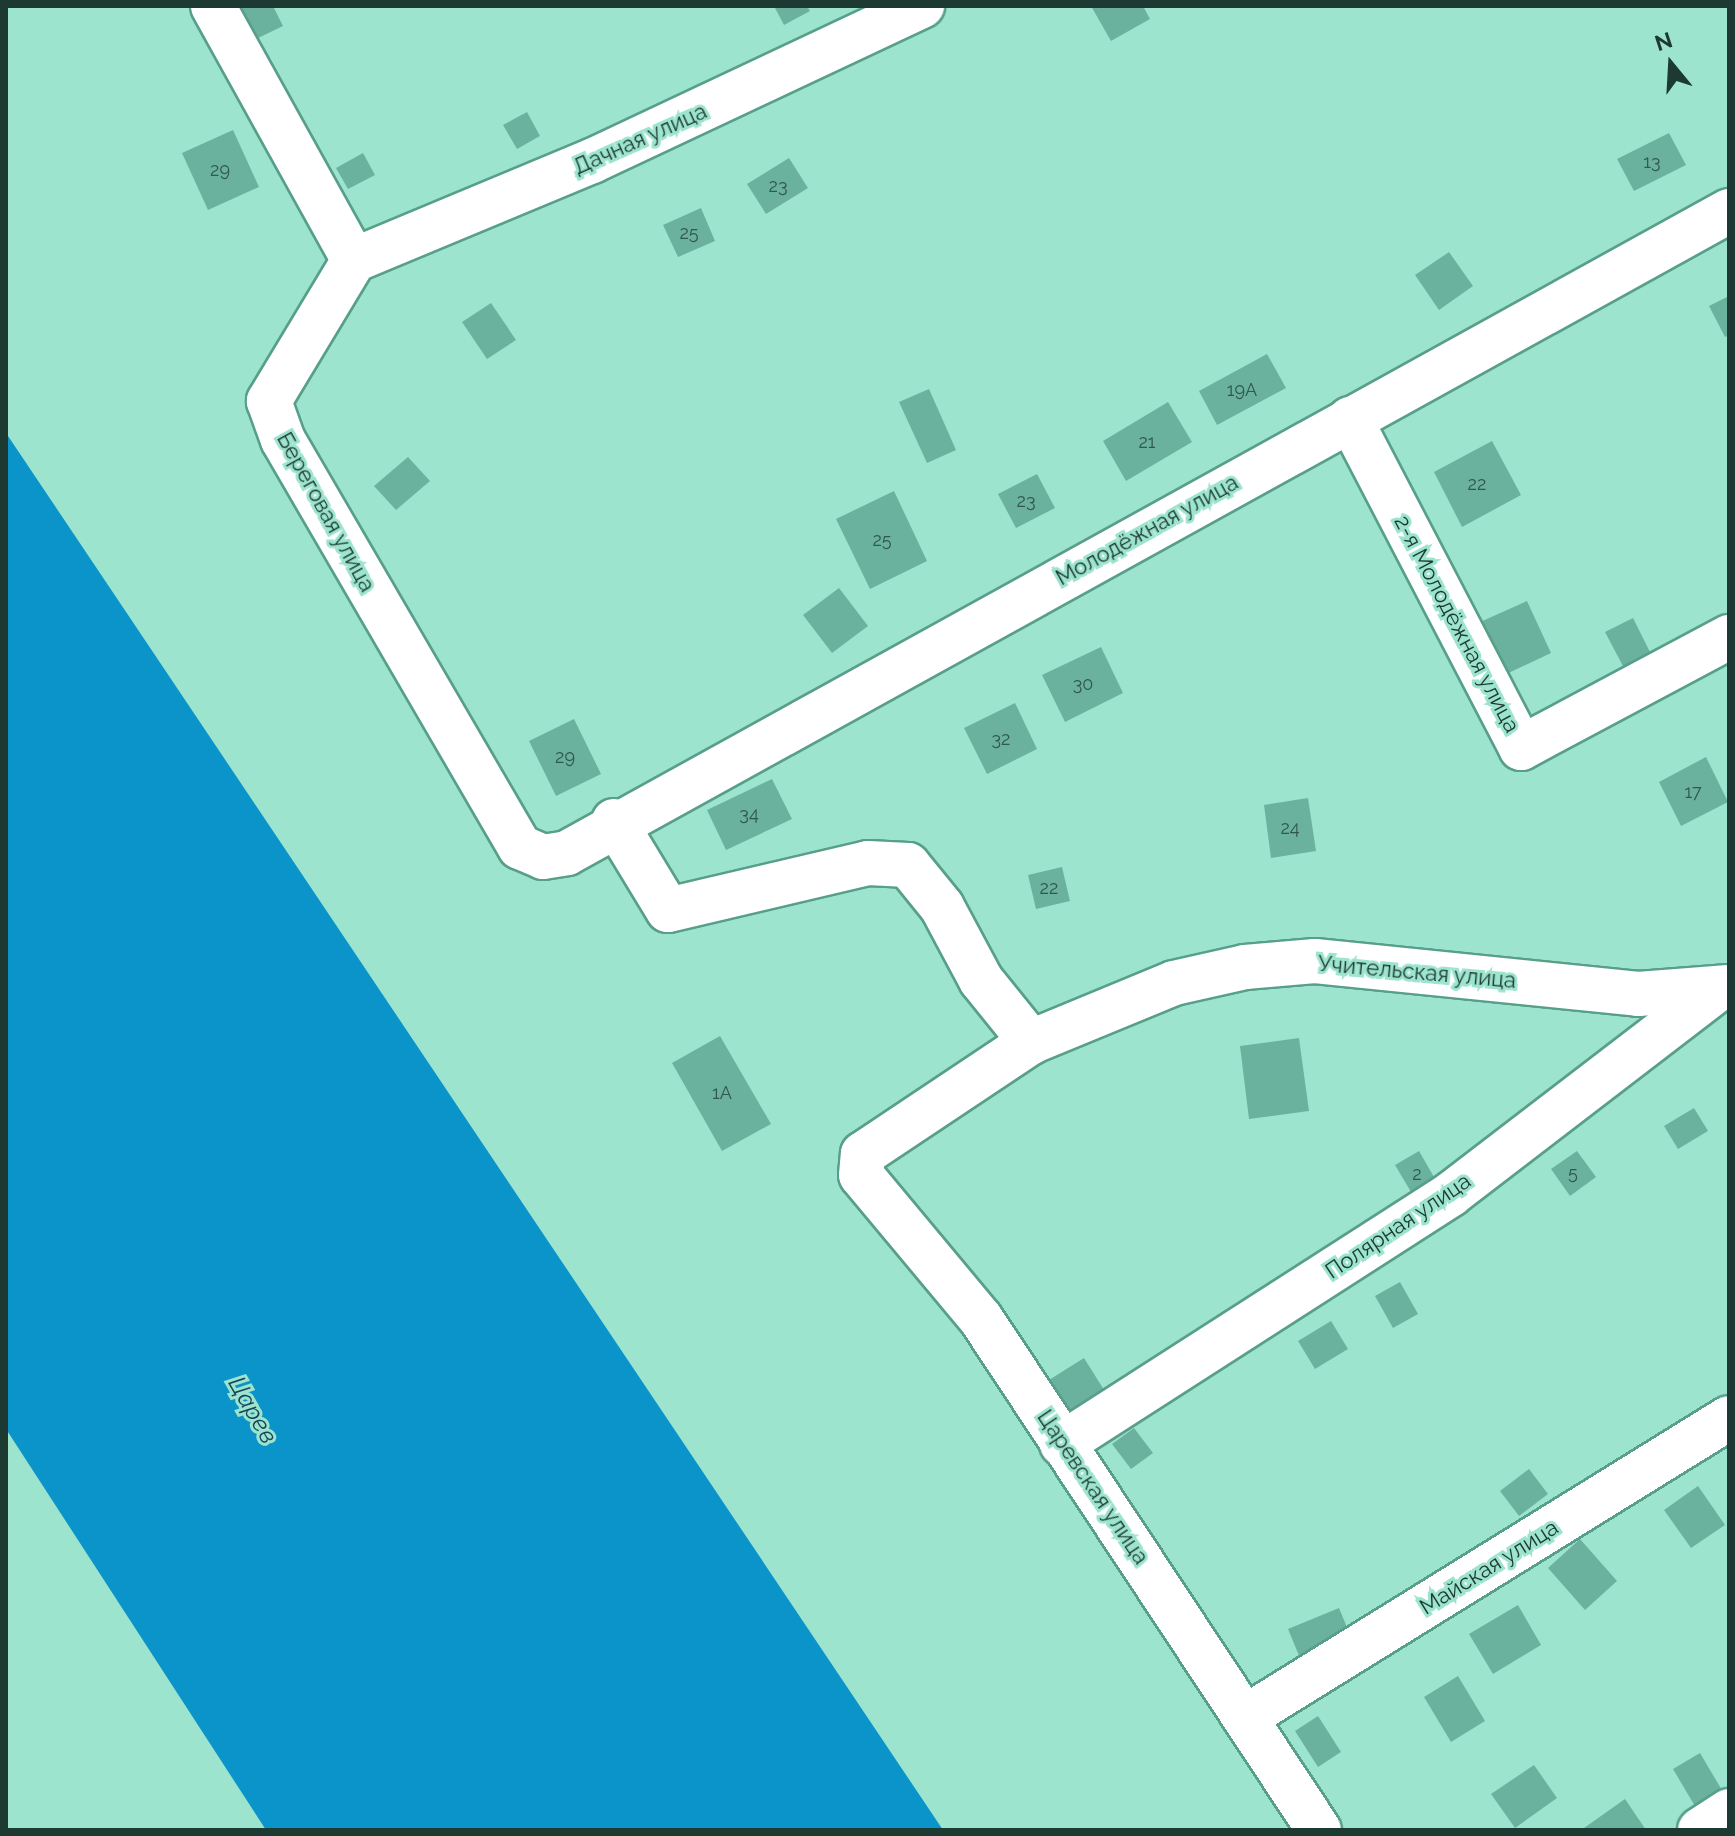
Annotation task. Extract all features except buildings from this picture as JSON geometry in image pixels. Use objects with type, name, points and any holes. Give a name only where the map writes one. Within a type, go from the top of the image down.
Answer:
[{"type":"street","points":[[213,6],[354,260]]},
{"type":"street","name":"Дачная улица","points":[[354,260],[592,161],[922,6]]},
{"type":"street","name":"Молодёжная улица","points":[[567,853],[614,821],[1729,211]]},
{"type":"street","name":"Береговая улица","points":[[354,260],[269,401],[283,440],[520,847],[543,857],[567,853]]},
{"type":"street","name":"2-я Молодёжная улица","points":[[1350,419],[1521,748],[1729,637]]},
{"type":"street","points":[[614,821],[668,910],[868,863],[908,865],[942,907],[981,980],[1031,1042]]},
{"type":"street","name":"Учительская улица","points":[[863,1154],[1031,1042],[1174,983],[1315,961],[1638,994],[1724,987]]},
{"type":"street","name":"Полярная улица","points":[[1062,1444],[1451,1194],[1724,987]]},
{"type":"street","name":"Царевская улица","points":[[863,1154],[861,1175],[981,1319],[1062,1444],[1249,1715],[1319,1830]]},
{"type":"street","name":"Майская улица","points":[[1249,1715],[1729,1418]]},
{"type":"street","points":[[1700,1830],[1729,1811]]},
{"type":"water","name":"Царев","points":[[6,433],[943,1830],[266,1830],[6,1429]]}]
